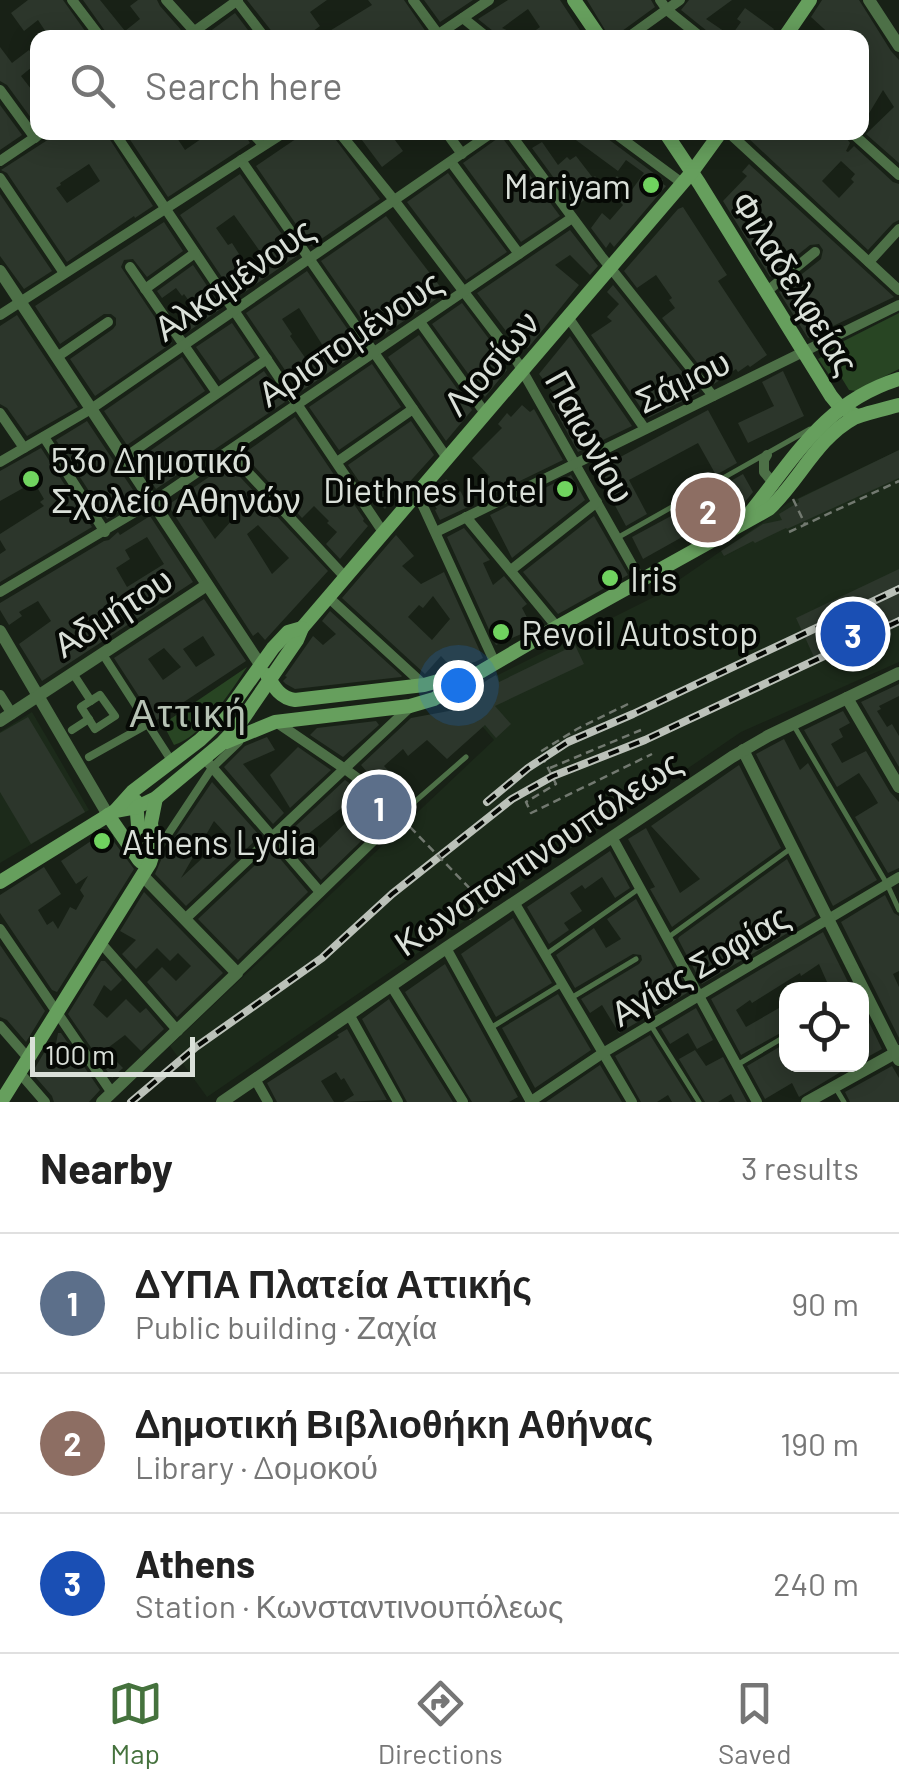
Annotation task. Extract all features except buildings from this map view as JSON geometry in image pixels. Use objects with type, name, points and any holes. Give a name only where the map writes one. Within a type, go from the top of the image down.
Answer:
[{"type":"main road","points":[[574,0],[595,30]]},
{"type":"main road","points":[[789,30],[810,0]]},
{"type":"main road","name":"Φιλαδελφείας","points":[[668,140],[687,178],[766,292],[830,395],[840,407],[857,416]]},
{"type":"main road","name":"Λιοσίων","points":[[111,813],[156,798],[209,763],[328,596],[718,140]]},
{"type":"main road","points":[[785,485],[796,454],[840,407],[899,378]]},
{"type":"main road","points":[[221,744],[275,722],[410,706],[449,692],[495,662],[769,509],[820,447],[857,416],[899,405]]},
{"type":"main road","name":"Λιοσίων","points":[[0,882],[111,813],[133,790],[216,726],[288,632],[302,628]]},
{"type":"main road","points":[[261,666],[283,696],[295,700],[424,685],[495,662]]},
{"type":"main road","points":[[133,790],[145,866]]},
{"type":"main road","points":[[0,1102],[145,866],[156,798]]},
{"type":"main road","points":[[111,813],[145,866]]},
{"type":"street","points":[[72,0],[95,30]]},
{"type":"street","points":[[166,0],[187,30]]},
{"type":"street","points":[[196,30],[237,0],[259,30]]},
{"type":"street","points":[[413,0],[431,30]]},
{"type":"street","points":[[444,30],[489,0]]},
{"type":"street","points":[[636,30],[664,5],[680,0]]},
{"type":"street","points":[[869,0],[893,26],[899,46]]},
{"type":"street","points":[[664,5],[693,30]]},
{"type":"street","points":[[463,18],[478,30]]},
{"type":"street","points":[[0,90],[30,125]]},
{"type":"street","points":[[0,161],[32,140]]},
{"type":"street","points":[[119,140],[383,532]]},
{"type":"street","points":[[258,140],[264,146]]},
{"type":"street","points":[[0,314],[273,140]]},
{"type":"street","name":"Παιωνίου","points":[[345,140],[522,370],[640,581]]},
{"type":"street","points":[[452,140],[462,154]]},
{"type":"street","name":"Αλκαμένους","points":[[0,462],[91,409],[482,140]]},
{"type":"street","points":[[515,140],[712,396]]},
{"type":"street","points":[[626,140],[687,178]]},
{"type":"street","points":[[734,140],[899,290]]},
{"type":"street","points":[[860,140],[899,175]]},
{"type":"street","points":[[242,160],[447,458]]},
{"type":"street","points":[[451,162],[520,254]]},
{"type":"street","points":[[0,178],[64,273]]},
{"type":"street","name":"Αριστομένους","points":[[0,592],[153,502],[572,218]]},
{"type":"street","points":[[869,262],[899,229]]},
{"type":"street","points":[[145,289],[195,252]]},
{"type":"street","points":[[766,292],[815,252]]},
{"type":"street","points":[[130,267],[217,394]]},
{"type":"street","points":[[0,271],[261,666]]},
{"type":"street","name":"Σάμου","points":[[436,532],[899,305]]},
{"type":"street","points":[[568,317],[645,429]]},
{"type":"street","points":[[57,357],[108,322]]},
{"type":"street","points":[[420,322],[485,413]]},
{"type":"street","points":[[124,458],[267,359]]},
{"type":"street","points":[[336,462],[414,409]]},
{"type":"street","points":[[0,412],[24,448]]},
{"type":"street","points":[[44,437],[105,532]]},
{"type":"street","points":[[229,452],[345,577]]},
{"type":"street","points":[[767,455],[764,472],[785,485]]},
{"type":"street","points":[[417,493],[495,662]]},
{"type":"street","points":[[511,570],[597,502]]},
{"type":"street","points":[[466,517],[557,627]]},
{"type":"street","name":"Αδμήτου","points":[[6,717],[207,584]]},
{"type":"street","points":[[328,596],[424,685]]},
{"type":"street","points":[[0,632],[111,813]]},
{"type":"street","points":[[102,653],[169,757]]},
{"type":"street","points":[[72,672],[90,701]]},
{"type":"street","name":"Κωνσταντινουπόλεως","points":[[222,1102],[743,750],[899,673]]},
{"type":"street","points":[[0,694],[6,717]]},
{"type":"street","points":[[100,694],[108,706],[115,716],[96,729],[81,707],[100,694]]},
{"type":"street","points":[[108,706],[128,694]]},
{"type":"street","points":[[847,698],[899,787]]},
{"type":"street","points":[[185,920],[410,706]]},
{"type":"street","points":[[381,710],[388,727]]},
{"type":"street","points":[[72,730],[89,719]]},
{"type":"street","points":[[0,928],[107,1098],[320,892],[405,817],[344,768],[275,722]]},
{"type":"street","points":[[105,723],[116,742]]},
{"type":"street","points":[[89,757],[148,724]]},
{"type":"street","points":[[237,973],[185,920],[145,866],[209,763],[260,728]]},
{"type":"street","points":[[743,750],[859,982]]},
{"type":"street","points":[[209,763],[320,892]]},
{"type":"street","points":[[612,837],[756,1102]]},
{"type":"street","name":"Αγίας Σοφίας","points":[[531,1102],[603,1053],[899,877]]},
{"type":"street","points":[[514,902],[632,1102]]},
{"type":"street","points":[[100,942],[178,1031]]},
{"type":"street","points":[[446,948],[531,1102]]},
{"type":"street","points":[[392,987],[462,1102]]},
{"type":"street","points":[[807,1102],[898,1055],[869,1002]]},
{"type":"street","points":[[350,1016],[398,1102]]},
{"type":"street","points":[[0,1026],[28,1058]]},
{"type":"street","points":[[19,1072],[46,1102]]},
{"type":"street","points":[[256,1079],[268,1102]]},
{"type":"lane","points":[[616,538],[827,420]]},
{"type":"lane","points":[[793,724],[899,910]]},
{"type":"lane","points":[[405,817],[466,757]]},
{"type":"lane","points":[[667,938],[792,847]]},
{"type":"lane","points":[[545,955],[640,888]]},
{"type":"lane","points":[[570,998],[636,958]]},
{"type":"lane","points":[[492,1027],[562,984]]},
{"type":"lane","points":[[650,1025],[699,1102]]},
{"type":"lane","points":[[737,1066],[779,1040]]},
{"type":"lane","points":[[835,1086],[844,1102]]},
{"type":"path","points":[[789,532],[899,481]]},
{"type":"path","points":[[785,485],[805,525]]},
{"type":"path","points":[[628,704],[540,752],[556,784],[526,802],[531,813],[652,754]]},
{"type":"path","points":[[549,768],[640,730]]},
{"type":"path","points":[[405,817],[410,827],[486,905],[469,917]]},
{"type":"shaded area","points":[[899,450],[899,662],[741,732],[207,1097],[170,1046],[494,740],[454,699],[654,597],[788,503]]},
{"type":"shaded area","points":[[32,712],[89,810],[0,863],[0,732]]},
{"type":"green space","points":[[899,313],[899,369],[856,391],[849,390],[838,372],[830,376],[818,359],[828,349]]},
{"type":"green space","points":[[247,667],[205,723],[174,745],[163,724]]},
{"type":"railway","points":[[487,802],[568,742],[899,589]]},
{"type":"railway","points":[[131,1102],[196,1047],[322,958],[392,894],[512,799],[553,776],[645,740],[899,621]]},
{"type":"place","name":"Mariyam","points":[[651,185]]},
{"type":"place","name":"53ο Δημοτικό Σχολείο Αθηνών","points":[[31,479]]},
{"type":"place","name":"Diethnes Hotel","points":[[565,489]]},
{"type":"place","name":"Δημοτική Βιβλιοθήκη Αθήνας","points":[[708,510]]},
{"type":"place","name":"Iris","points":[[610,578]]},
{"type":"place","name":"Revoil Autostop","points":[[501,632]]},
{"type":"place","name":"Athens","points":[[853,634]]},
{"type":"place","name":"ΔΥΠΑ Πλατεία Αττικής","points":[[379,807]]},
{"type":"place","name":"Athens Lydia","points":[[102,841]]},
{"type":"district","name":"Αττική","points":[[189,712]]}]
